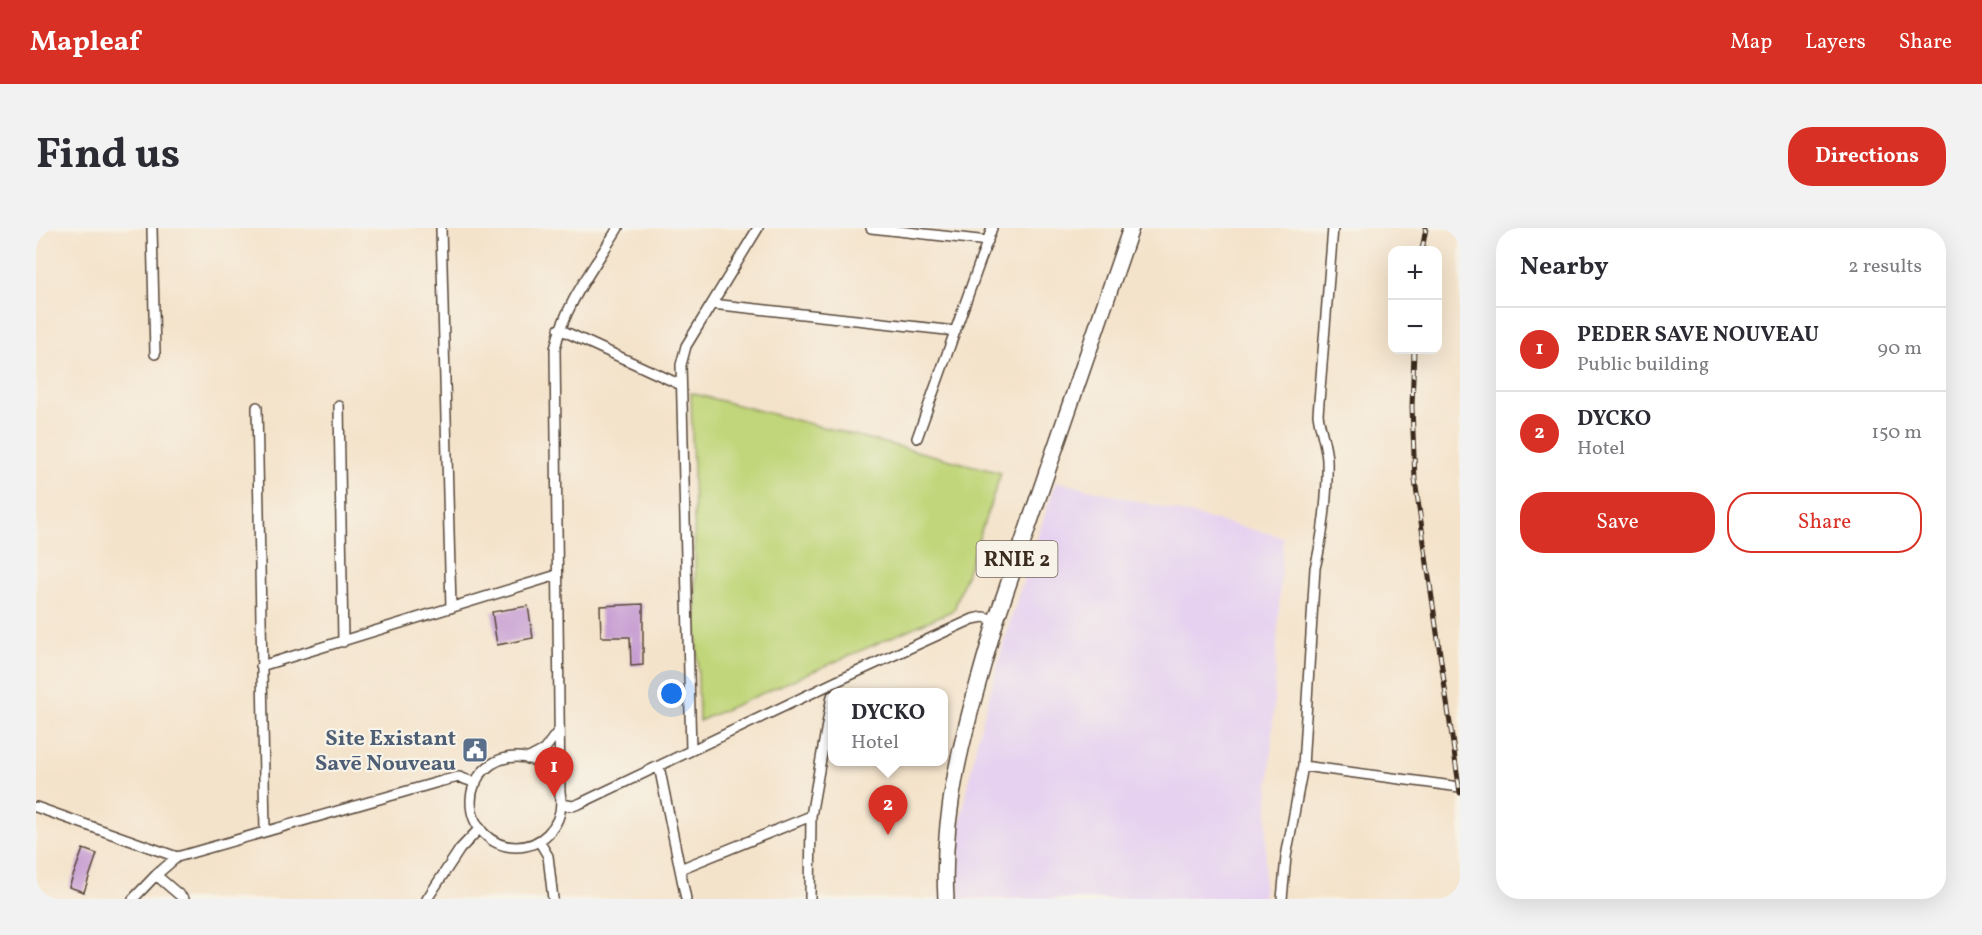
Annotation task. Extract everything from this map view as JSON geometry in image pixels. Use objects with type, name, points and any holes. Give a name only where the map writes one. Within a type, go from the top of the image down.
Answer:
[{"type":"main road","name":"RNIE 2","points":[[946,899],[946,833],[954,777],[996,620],[1131,228]]},
{"type":"street","points":[[152,228],[155,354]]},
{"type":"street","points":[[441,228],[451,608]]},
{"type":"street","points":[[560,800],[558,787],[549,772],[536,761],[510,758],[501,760],[486,769],[476,783],[471,800],[480,828],[489,838],[505,846],[522,846],[539,841],[546,836],[556,821],[560,800],[555,349],[559,329],[567,312],[618,228]]},
{"type":"street","points":[[691,750],[681,385],[683,354],[758,228]]},
{"type":"street","points":[[871,228],[988,241]]},
{"type":"street","points":[[917,438],[992,228]]},
{"type":"street","points":[[1282,899],[1286,857],[1302,766],[1315,568],[1322,542],[1327,461],[1318,414],[1333,228]]},
{"type":"street","points":[[712,304],[956,331]]},
{"type":"street","points":[[559,329],[681,385]]},
{"type":"street","points":[[339,406],[343,642]]},
{"type":"street","points":[[257,407],[265,831]]},
{"type":"street","points":[[261,666],[557,575]]},
{"type":"street","points":[[560,800],[573,806],[581,803],[973,619],[983,617],[996,620]]},
{"type":"street","points":[[834,688],[835,682]]},
{"type":"street","points":[[810,899],[811,816],[828,722]]},
{"type":"street","points":[[527,759],[544,750],[559,730]]},
{"type":"street","points":[[659,766],[686,899]]},
{"type":"street","points":[[1302,766],[1460,787]]},
{"type":"street","points":[[133,899],[177,857],[450,779],[459,777],[476,783]]},
{"type":"street","points":[[36,807],[177,857]]},
{"type":"street","points":[[680,869],[811,816]]},
{"type":"street","points":[[427,899],[460,849],[480,828]]},
{"type":"street","points":[[539,841],[548,856],[552,899]]},
{"type":"street","points":[[156,875],[184,899]]},
{"type":"shaded area","points":[[1056,481],[1283,537],[1263,899],[958,899],[960,825],[978,736],[1009,624]]},
{"type":"green space","points":[[691,393],[1001,473],[954,610],[699,721]]},
{"type":"building","points":[[643,604],[643,665],[631,666],[630,637],[601,637],[600,606]]},
{"type":"building","points":[[528,606],[533,638],[497,645],[492,612]]},
{"type":"building","points":[[83,849],[97,854],[84,892],[69,887]]},
{"type":"railway","points":[[1423,246],[1426,228]]},
{"type":"railway","points":[[1414,354],[1412,407],[1415,480],[1460,793]]},
{"type":"place","name":"Site Existant Savē Nouveau","points":[[475,750]]},
{"type":"place","name":"PEDER SAVE NOUVEAU","points":[[554,797]]},
{"type":"place","name":"DYCKO","points":[[888,835]]}]
